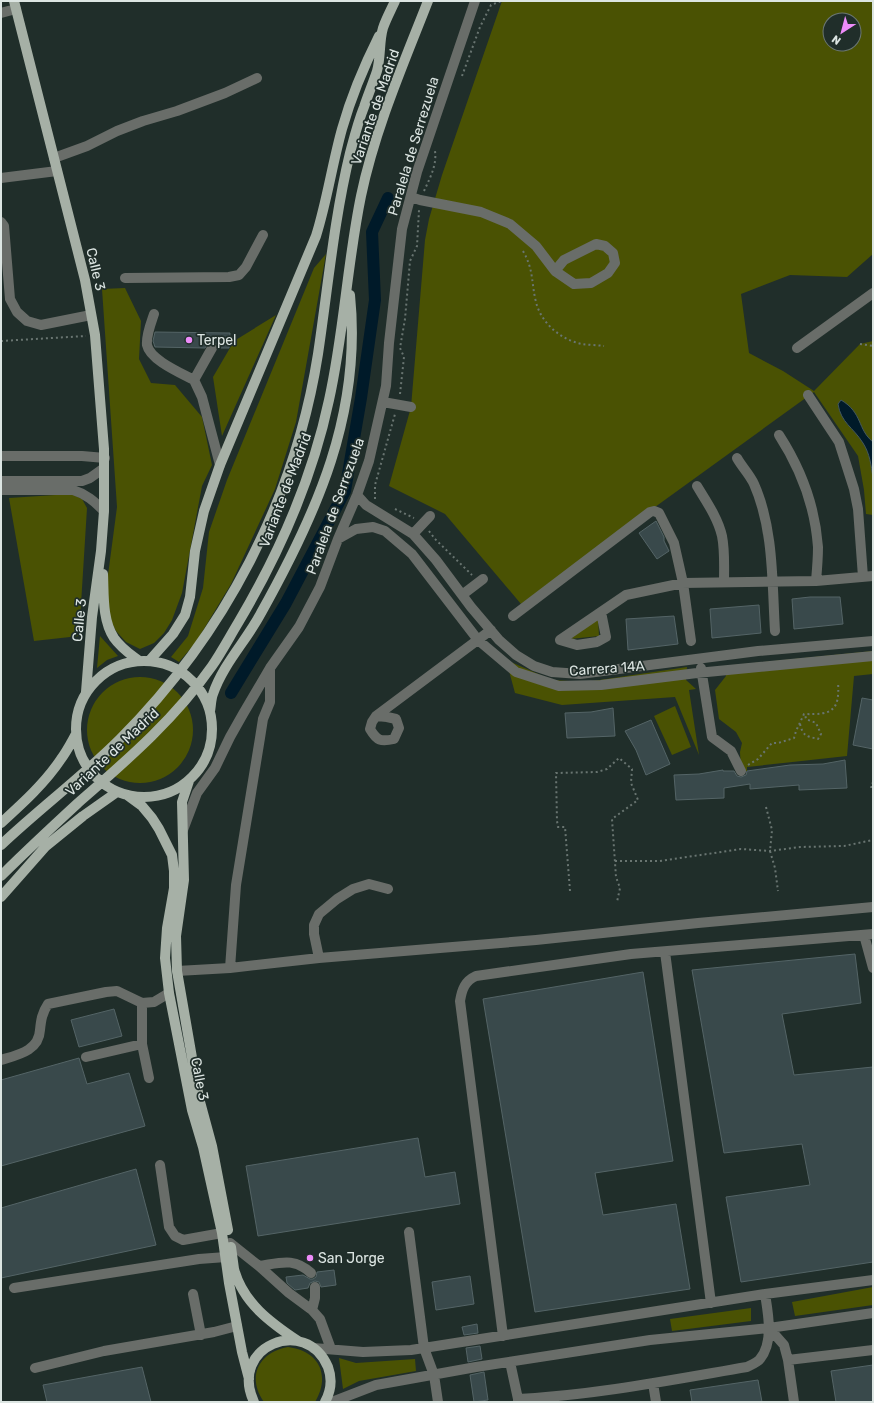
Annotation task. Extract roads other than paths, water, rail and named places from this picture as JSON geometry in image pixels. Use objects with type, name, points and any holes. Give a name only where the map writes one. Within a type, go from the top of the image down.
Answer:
[{"type":"main road","name":"Variante de Madrid","points":[[1,846],[28,819],[91,766],[125,734],[171,683],[195,653],[214,624],[236,588],[255,551],[270,518],[300,436],[318,355],[341,195],[350,151],[377,69],[383,28],[395,1]]},
{"type":"main road","name":"Variante de Madrid","points":[[1,876],[30,846],[115,772],[182,704],[212,666],[253,599],[273,560],[305,483],[318,446],[330,400],[361,196],[372,148],[428,1]]},
{"type":"main road","name":"Calle 3","points":[[15,5],[85,280],[95,335],[104,463],[104,511],[101,551],[92,617],[86,692]]},
{"type":"main road","points":[[144,661],[173,634],[185,615],[190,597],[195,551],[204,511],[220,465],[316,236],[342,129],[368,57],[383,28]]},
{"type":"main road","points":[[210,711],[213,694],[221,675],[260,616],[303,534],[333,456],[341,427],[349,387],[352,322],[348,276]]},
{"type":"main road","name":"Calle 3","points":[[101,551],[104,606],[108,622],[114,637],[122,648],[144,661]]},
{"type":"main road","points":[[144,661],[169,666],[187,677],[201,693],[210,711],[212,723],[210,746],[206,758],[199,770],[189,780],[175,790],[160,796],[143,798],[122,794],[100,781],[86,766],[78,747],[76,720],[80,705],[86,692],[96,680],[109,670],[123,664],[144,661]]},
{"type":"main road","points":[[1,823],[49,776],[62,758],[76,734]]},
{"type":"main road","name":"Calle 3","points":[[189,780],[182,802],[184,880],[176,936],[177,971],[199,1098],[212,1146],[234,1269],[240,1284],[250,1300],[263,1315],[298,1341]]},
{"type":"main road","points":[[1,897],[46,846],[83,816],[122,794]]},
{"type":"main road","name":"Calle 3","points":[[122,794],[142,806],[152,818],[172,855],[174,888],[167,928],[165,958],[170,994],[192,1110],[203,1147],[222,1233],[237,1326],[250,1391],[254,1402]]},
{"type":"main road","points":[[248,1379],[253,1362],[264,1349],[280,1341],[298,1341],[314,1348],[320,1354],[329,1371],[330,1389],[325,1402]]},
{"type":"street","name":"Paralela de Serrezuela","points":[[183,830],[197,793],[215,768],[230,736],[270,668],[299,627],[320,587],[369,462],[386,386],[389,343],[402,229],[415,199],[417,172],[476,1]]},
{"type":"street","points":[[1,12],[15,5]]},
{"type":"street","points":[[54,158],[87,146],[143,121],[177,111],[224,94],[257,78]]},
{"type":"street","points":[[1,178],[57,171]]},
{"type":"street","points":[[415,199],[481,212],[510,224],[536,246],[555,271],[574,284],[591,283],[608,273],[615,263],[613,252],[605,246],[596,244],[564,260],[555,271]]},
{"type":"street","points":[[1,222],[4,226],[10,299],[16,312],[28,321],[41,325],[91,315]]},
{"type":"street","points":[[125,278],[229,277],[239,275],[246,267],[263,235]]},
{"type":"street","points":[[797,348],[873,292]]},
{"type":"street","points":[[154,314],[147,346],[155,358],[194,380],[202,397],[220,465]]},
{"type":"street","points":[[194,380],[212,348]]},
{"type":"street","points":[[601,612],[626,595],[683,583],[816,581],[868,576],[854,489],[839,442],[808,396]]},
{"type":"street","points":[[383,402],[411,407]]},
{"type":"street","points":[[779,435],[792,455],[805,483],[818,548],[816,581]]},
{"type":"street","points":[[1,456],[82,456],[104,463],[90,478],[82,481],[1,481]]},
{"type":"street","points":[[737,458],[753,482],[762,507],[768,532],[775,631]]},
{"type":"street","points":[[697,486],[715,518],[721,535],[724,556],[724,582]]},
{"type":"street","points":[[1,490],[73,490],[89,497],[104,511]]},
{"type":"street","name":"Carrera 14A","points":[[357,495],[366,505],[413,534],[436,560],[462,595],[499,640],[516,655],[534,666],[552,672],[580,674],[700,660],[758,651],[873,641]]},
{"type":"street","points":[[513,616],[652,512],[659,513],[674,543],[683,583],[691,641]]},
{"type":"street","points":[[413,534],[426,520]]},
{"type":"street","name":"Carrera 14A","points":[[338,538],[356,529],[373,527],[385,531],[412,554],[478,640],[516,672],[559,686],[601,685],[702,673],[873,656]]},
{"type":"street","points":[[462,595],[481,580]]},
{"type":"street","points":[[394,702],[396,720],[399,728],[394,739],[385,742],[375,738],[370,729],[376,716],[394,702],[491,630]]},
{"type":"street","points":[[700,660],[712,737],[731,751],[741,771]]},
{"type":"street","points":[[230,968],[236,884],[263,719],[270,702],[270,668]]},
{"type":"street","points":[[376,716],[396,720]]},
{"type":"street","points":[[318,958],[314,925],[319,914],[337,899],[353,890],[369,884],[388,889]]},
{"type":"street","points":[[177,971],[230,968],[318,958],[536,940],[873,907]]},
{"type":"street","points":[[503,1336],[460,1001],[464,986],[469,979],[476,976],[631,954],[869,935],[873,968]]},
{"type":"street","points":[[665,952],[711,1303]]},
{"type":"street","points":[[1,1060],[26,1051],[38,1042],[43,1012],[48,1004],[117,991],[142,1003],[154,1002],[170,994]]},
{"type":"street","points":[[142,1003],[142,1044],[149,1078]]},
{"type":"street","points":[[86,1057],[142,1044]]},
{"type":"street","points":[[160,1165],[169,1227],[175,1236],[183,1240],[222,1233]]},
{"type":"street","points":[[409,1232],[424,1348],[434,1375],[438,1402]]},
{"type":"street","points":[[230,1243],[259,1266],[288,1293],[312,1310],[320,1318],[331,1350]]},
{"type":"street","points":[[14,1288],[199,1259],[226,1258]]},
{"type":"street","points":[[259,1266],[286,1262],[303,1265],[311,1273]]},
{"type":"street","points":[[314,1348],[363,1352],[411,1350],[765,1294],[873,1280]]},
{"type":"street","points":[[312,1310],[315,1298],[315,1287]]},
{"type":"street","points":[[193,1294],[201,1335]]},
{"type":"street","points":[[510,1362],[518,1400],[553,1397],[653,1383],[747,1367],[760,1360],[766,1347],[769,1328],[765,1294]]},
{"type":"street","points":[[332,1402],[376,1385],[510,1362],[650,1340],[769,1328],[873,1313]]},
{"type":"street","points":[[35,1368],[104,1351],[201,1335],[237,1326]]},
{"type":"street","points":[[769,1328],[784,1345],[788,1360],[794,1402]]},
{"type":"street","points":[[788,1360],[873,1350]]},
{"type":"street","points":[[653,1383],[656,1402]]},
{"type":"water","points":[[841,400],[853,410],[864,432],[873,442],[873,478],[870,460],[865,447],[842,416],[838,404]]},
{"type":"waterway","points":[[231,693],[286,603],[345,491],[361,398],[375,300],[372,232],[388,198]]},
{"type":"place","name":"Terpel","points":[[189,340]]},
{"type":"place","name":"San Jorge","points":[[310,1258]]}]
